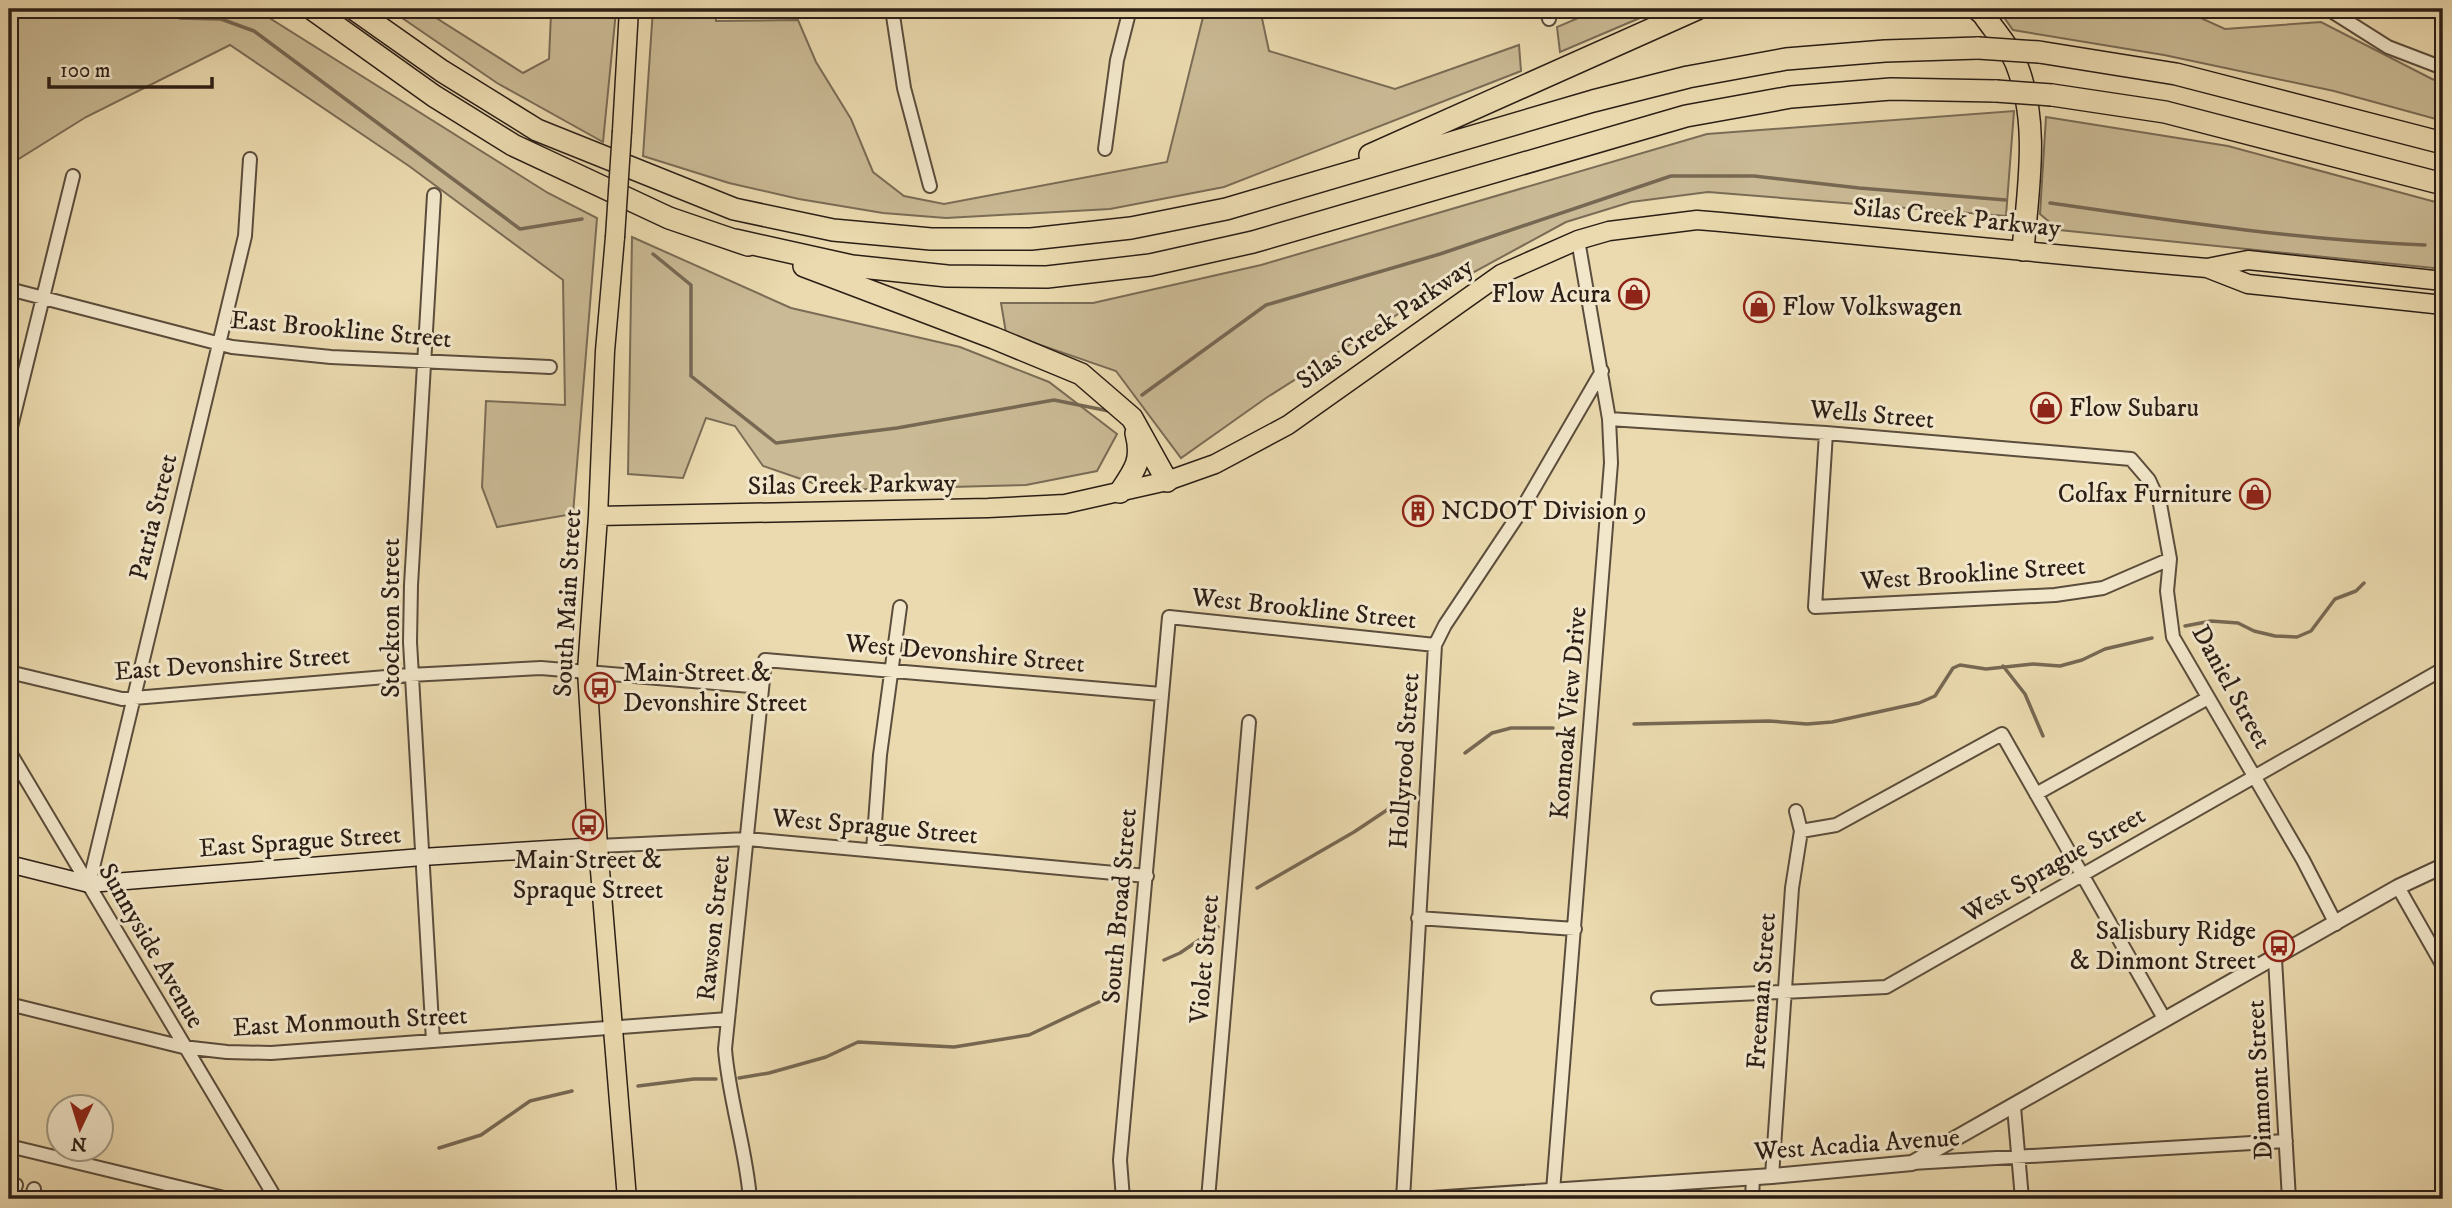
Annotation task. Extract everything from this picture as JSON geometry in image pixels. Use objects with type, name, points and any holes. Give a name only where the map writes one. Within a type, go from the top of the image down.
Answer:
[{"type":"highway","points":[[312,9],[434,96],[513,145],[669,218],[735,240],[995,338],[1081,374],[1132,418],[1167,481]]},
{"type":"highway","points":[[354,9],[442,71],[537,130],[734,209],[832,230],[930,239],[1031,239],[1131,228],[1226,209],[1593,101],[1688,77],[1786,60],[1885,51],[1978,48],[2039,52],[2176,74],[2443,143]]},
{"type":"highway","points":[[1291,189],[1697,9]]},
{"type":"highway","points":[[1976,9],[1983,14],[2015,61],[2029,109],[2031,146],[2023,250]]},
{"type":"highway","points":[[735,240],[852,266],[947,276],[1047,277],[1150,265],[1253,242],[1686,116],[1791,97],[1879,90],[1996,91],[2052,95],[2165,112],[2443,184]]},
{"type":"highway","points":[[1120,492],[1136,467],[1140,449],[1132,418]]},
{"type":"main road","name":"South Main Street","points":[[626,1199],[587,671],[598,516],[605,351],[629,9]]},
{"type":"main road","name":"Silas Creek Parkway","points":[[598,516],[988,509],[1065,504],[1167,481],[1215,464],[1288,425],[1501,274],[1578,240],[1609,231],[1696,220],[2207,268],[2248,284],[2443,306]]},
{"type":"main road","name":"Silas Creek Parkway","points":[[2207,268],[2248,260],[2443,281]]},
{"type":"main road","name":"East Sprague Street","points":[[9,864],[89,884],[422,857],[598,846]]},
{"type":"street","points":[[892,9],[904,88],[930,186]]},
{"type":"street","points":[[1105,149],[1116,60],[1130,9]]},
{"type":"street","points":[[2328,9],[2388,47],[2443,68]]},
{"type":"street","name":"Patria Street","points":[[89,884],[245,236],[250,159]]},
{"type":"street","points":[[9,435],[73,176]]},
{"type":"street","name":"Stockton Street","points":[[433,1041],[410,675],[411,585],[434,195]]},
{"type":"street","name":"Konnoak View Drive","points":[[1553,1192],[1611,463],[1609,419],[1602,371],[1578,240]]},
{"type":"street","name":"East Brookline Street","points":[[9,289],[232,347],[331,357],[550,367]]},
{"type":"street","name":"Hollyrood Street","points":[[1403,1199],[1435,645],[1445,625],[1519,514],[1602,371]]},
{"type":"street","name":"Wells Street","points":[[1609,419],[1826,433],[2131,459]]},
{"type":"street","name":"West Brookline Street","points":[[1826,433],[1815,607],[2055,595],[2103,587],[2170,559]]},
{"type":"street","name":"Daniel Street","points":[[2131,459],[2149,480],[2160,504],[2170,559],[2167,591],[2173,637],[2255,777],[2336,924]]},
{"type":"street","points":[[873,850],[880,755],[900,607]]},
{"type":"street","name":"West Brookline Street","points":[[1169,617],[1435,645]]},
{"type":"street","name":"South Broad Street","points":[[1123,1199],[1120,1160],[1169,617]]},
{"type":"street","name":"West Devonshire Street","points":[[765,660],[1161,695]]},
{"type":"street","name":"Rawson Street","points":[[750,1199],[743,1143],[727,1078],[725,1049],[765,660]]},
{"type":"street","name":"East Devonshire Street","points":[[9,673],[122,699],[410,675],[541,668],[587,671]]},
{"type":"street","name":"West Sprague Street","points":[[1658,998],[1886,987],[2443,669]]},
{"type":"street","points":[[587,671],[762,687]]},
{"type":"street","points":[[2036,794],[2208,698]]},
{"type":"street","name":"Violet Street","points":[[1208,1199],[1249,722]]},
{"type":"street","points":[[1801,831],[1836,825],[2002,734],[2165,1020]]},
{"type":"street","name":"Sunnyside Avenue","points":[[9,751],[276,1199]]},
{"type":"street","name":"Freeman Street","points":[[1772,1176],[1783,993],[1792,888],[1801,831],[1796,811]]},
{"type":"street","name":"West Sprague Street","points":[[598,846],[747,839],[1147,876]]},
{"type":"street","points":[[1912,1163],[2398,887],[2443,866]]},
{"type":"street","points":[[2398,887],[2443,966]]},
{"type":"street","points":[[1418,918],[1574,929]]},
{"type":"street","name":"Dinmont Street","points":[[2276,958],[2290,1199]]},
{"type":"street","name":"East Monmouth Street","points":[[9,1004],[183,1047],[271,1053],[728,1019]]},
{"type":"street","points":[[2014,1107],[2022,1199]]},
{"type":"street","name":"West Acadia Avenue","points":[[1432,1199],[1772,1176],[1912,1163],[2019,1159],[2286,1141]]},
{"type":"street","points":[[9,1146],[228,1199]]},
{"type":"street","points":[[1752,1199],[1753,1177]]},
{"type":"street","points":[[11,1199],[16,1185]]},
{"type":"shaded area","points":[[9,9],[255,9],[548,193],[597,218],[573,514],[497,527],[482,487],[486,401],[565,405],[563,280],[409,166],[230,45],[86,117],[9,165]]},
{"type":"shaded area","points":[[389,9],[422,9],[523,73],[549,59],[551,14],[616,11],[603,142],[497,83]]},
{"type":"shaded area","points":[[653,9],[715,9],[716,21],[798,20],[816,62],[851,119],[873,172],[904,196],[944,204],[1167,162],[1205,9],[1260,9],[1269,51],[1395,89],[1519,45],[1521,71],[1224,187],[1110,209],[946,218],[883,213],[799,199],[729,183],[643,156]]},
{"type":"shaded area","points":[[1599,9],[1661,9],[1560,52],[1557,27]]},
{"type":"shaded area","points":[[1998,9],[2181,9],[2225,29],[2321,22],[2443,83],[2443,121],[2334,91],[2164,55],[2013,30]]},
{"type":"shaded area","points":[[2014,111],[2006,216],[1708,192],[1631,202],[1566,222],[1406,309],[1266,398],[1181,458],[1116,371],[1006,333],[1001,303],[1093,303],[1261,265],[1707,134]]},
{"type":"shaded area","points":[[2046,117],[2228,146],[2443,204],[2443,269],[2059,230],[2040,214]]},
{"type":"shaded area","points":[[632,237],[791,308],[960,347],[1049,382],[1117,434],[1097,471],[1026,485],[833,490],[763,466],[735,426],[706,418],[683,478],[628,474]]},
{"type":"waterway","points":[[162,9],[180,18],[221,19],[254,31],[520,229],[582,219]]},
{"type":"waterway","points":[[1142,395],[1266,305],[1440,254],[1671,176],[1754,176],[2006,200]]},
{"type":"waterway","points":[[2050,203],[2284,234],[2425,245]]},
{"type":"waterway","points":[[653,254],[691,285],[691,376],[776,443],[897,428],[1054,400],[1109,411]]},
{"type":"waterway","points":[[2185,626],[2211,621],[2238,623],[2254,631],[2275,636],[2297,637],[2311,631],[2335,599],[2356,591],[2364,583]]},
{"type":"waterway","points":[[1634,724],[1832,722],[1919,703],[1935,696],[1953,668],[1960,665],[1986,669],[2033,664],[2060,666],[2082,660],[2105,649],[2152,638]]},
{"type":"waterway","points":[[2003,666],[2025,694],[2043,736]]},
{"type":"waterway","points":[[1465,753],[1492,733],[1511,728],[1553,728]]},
{"type":"waterway","points":[[1257,888],[1354,832],[1408,796]]},
{"type":"waterway","points":[[1164,960],[1180,953],[1218,927]]},
{"type":"waterway","points":[[739,1078],[769,1073],[826,1057],[858,1042],[954,1047],[1029,1035],[1103,1000]]},
{"type":"waterway","points":[[638,1086],[716,1079]]},
{"type":"waterway","points":[[439,1148],[481,1135],[530,1101],[572,1091]]},
{"type":"place","name":"Flow Acura","points":[[1634,294]]},
{"type":"place","name":"Flow Volkswagen","points":[[1759,307]]},
{"type":"place","name":"Flow Subaru","points":[[2046,408]]},
{"type":"place","name":"Colfax Furniture","points":[[2255,494]]},
{"type":"place","name":"NCDOT Division 9","points":[[1418,511]]},
{"type":"place","name":"Main Street & Devonshire Street","points":[[600,688]]},
{"type":"place","name":"Main Street & Spraque Street","points":[[588,825]]},
{"type":"place","name":"Salisbury Ridge & Dinmont Street","points":[[2279,946]]}]
